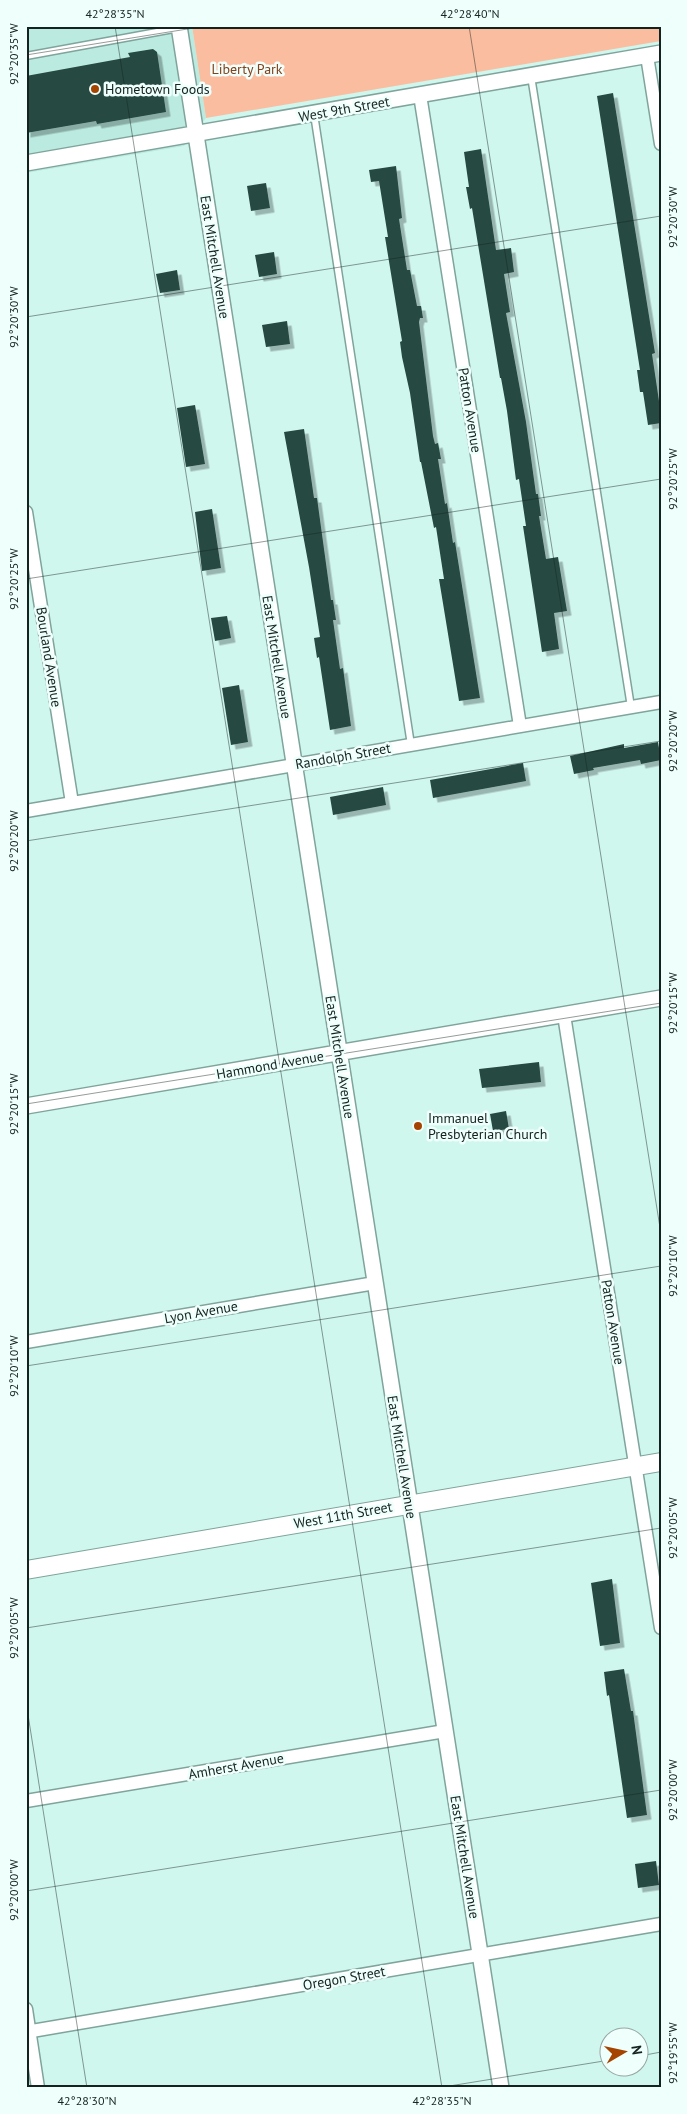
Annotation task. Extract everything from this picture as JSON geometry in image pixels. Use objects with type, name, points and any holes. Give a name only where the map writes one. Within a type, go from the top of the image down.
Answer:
[{"type":"main road","name":"West 11th Street","points":[[26,1570],[661,1462]]},
{"type":"street","name":"East Mitchell Avenue","points":[[179,27],[501,2088]]},
{"type":"street","name":"West 9th Street","points":[[26,163],[654,54]]},
{"type":"street","points":[[654,54],[661,144]]},
{"type":"street","name":"Patton Avenue","points":[[420,95],[520,726]]},
{"type":"street","name":"Bourland Avenue","points":[[26,512],[72,803]]},
{"type":"street","name":"Randolph Street","points":[[26,811],[661,702]]},
{"type":"street","name":"Hammond Avenue","points":[[26,1106],[661,998]]},
{"type":"street","name":"Patton Avenue","points":[[564,1015],[661,1628]]},
{"type":"street","name":"Lyon Avenue","points":[[26,1342],[375,1283]]},
{"type":"street","name":"Amherst Avenue","points":[[26,1801],[445,1731]]},
{"type":"street","name":"Oregon Street","points":[[28,2032],[661,1924]]},
{"type":"street","points":[[26,2009],[38,2088]]},
{"type":"lane","points":[[26,56],[179,27]]},
{"type":"lane","points":[[531,76],[631,707]]},
{"type":"lane","points":[[314,114],[411,745]]},
{"type":"shaded area","points":[[26,26],[192,26],[206,118],[184,146],[26,173]]},
{"type":"green space","name":"Liberty Park","points":[[192,26],[661,26],[661,41],[206,118]]},
{"type":"building","name":"Hometown Foods","points":[[153,49],[157,52],[166,112],[97,124],[96,121],[26,133],[26,76],[130,57],[128,53]]},
{"type":"building","points":[[613,93],[655,353],[652,354],[659,401],[661,401],[661,423],[648,425],[643,392],[640,392],[637,370],[640,370],[597,96]]},
{"type":"building","points":[[481,149],[496,250],[511,248],[514,272],[504,274],[510,312],[506,313],[526,422],[536,494],[538,494],[541,516],[539,516],[546,559],[558,557],[567,611],[554,613],[559,649],[542,652],[523,526],[526,526],[519,479],[516,480],[507,411],[472,208],[470,209],[466,187],[469,187],[464,152]]},
{"type":"building","points":[[396,166],[402,218],[399,219],[407,270],[410,270],[417,306],[421,306],[423,318],[420,318],[419,322],[433,436],[435,444],[438,443],[441,459],[438,459],[445,504],[447,503],[453,543],[455,542],[480,698],[459,701],[439,579],[444,579],[436,527],[434,528],[420,462],[410,393],[402,357],[400,342],[402,341],[385,237],[388,237],[379,181],[371,182],[369,170]]},
{"type":"building","points":[[266,183],[270,208],[251,211],[247,186]]},
{"type":"building","points":[[274,252],[277,274],[259,277],[255,255]]},
{"type":"building","points":[[177,270],[180,290],[160,293],[156,274]]},
{"type":"building","points":[[287,321],[290,344],[266,347],[262,325]]},
{"type":"building","points":[[195,405],[205,464],[186,467],[177,408]]},
{"type":"building","points":[[304,429],[314,498],[317,498],[331,600],[333,600],[336,620],[333,620],[340,669],[343,668],[351,726],[330,730],[319,657],[317,658],[314,638],[320,637],[284,432]]},
{"type":"building","points":[[212,509],[221,568],[202,571],[195,512]]},
{"type":"building","points":[[227,616],[231,638],[215,641],[211,618]]},
{"type":"building","points":[[239,685],[248,742],[231,745],[222,688]]},
{"type":"building","points":[[658,742],[661,760],[641,764],[640,760],[593,768],[594,770],[574,774],[570,756],[624,744],[624,748]]},
{"type":"building","points":[[523,763],[526,781],[433,798],[430,780]]},
{"type":"building","points":[[383,787],[386,805],[333,815],[330,797]]},
{"type":"building","points":[[539,1062],[541,1082],[482,1088],[479,1069]]},
{"type":"building","points":[[506,1111],[509,1129],[493,1131],[490,1114]]},
{"type":"building","points":[[612,1579],[620,1643],[600,1646],[591,1583]]},
{"type":"building","points":[[624,1669],[631,1711],[633,1711],[647,1815],[627,1818],[604,1672]]},
{"type":"building","points":[[656,1861],[659,1885],[638,1888],[635,1864]]},
{"type":"place","name":"Hometown Foods","points":[[95,89]]},
{"type":"place","name":"Immanuel Presbyterian Church","points":[[418,1126]]}]
